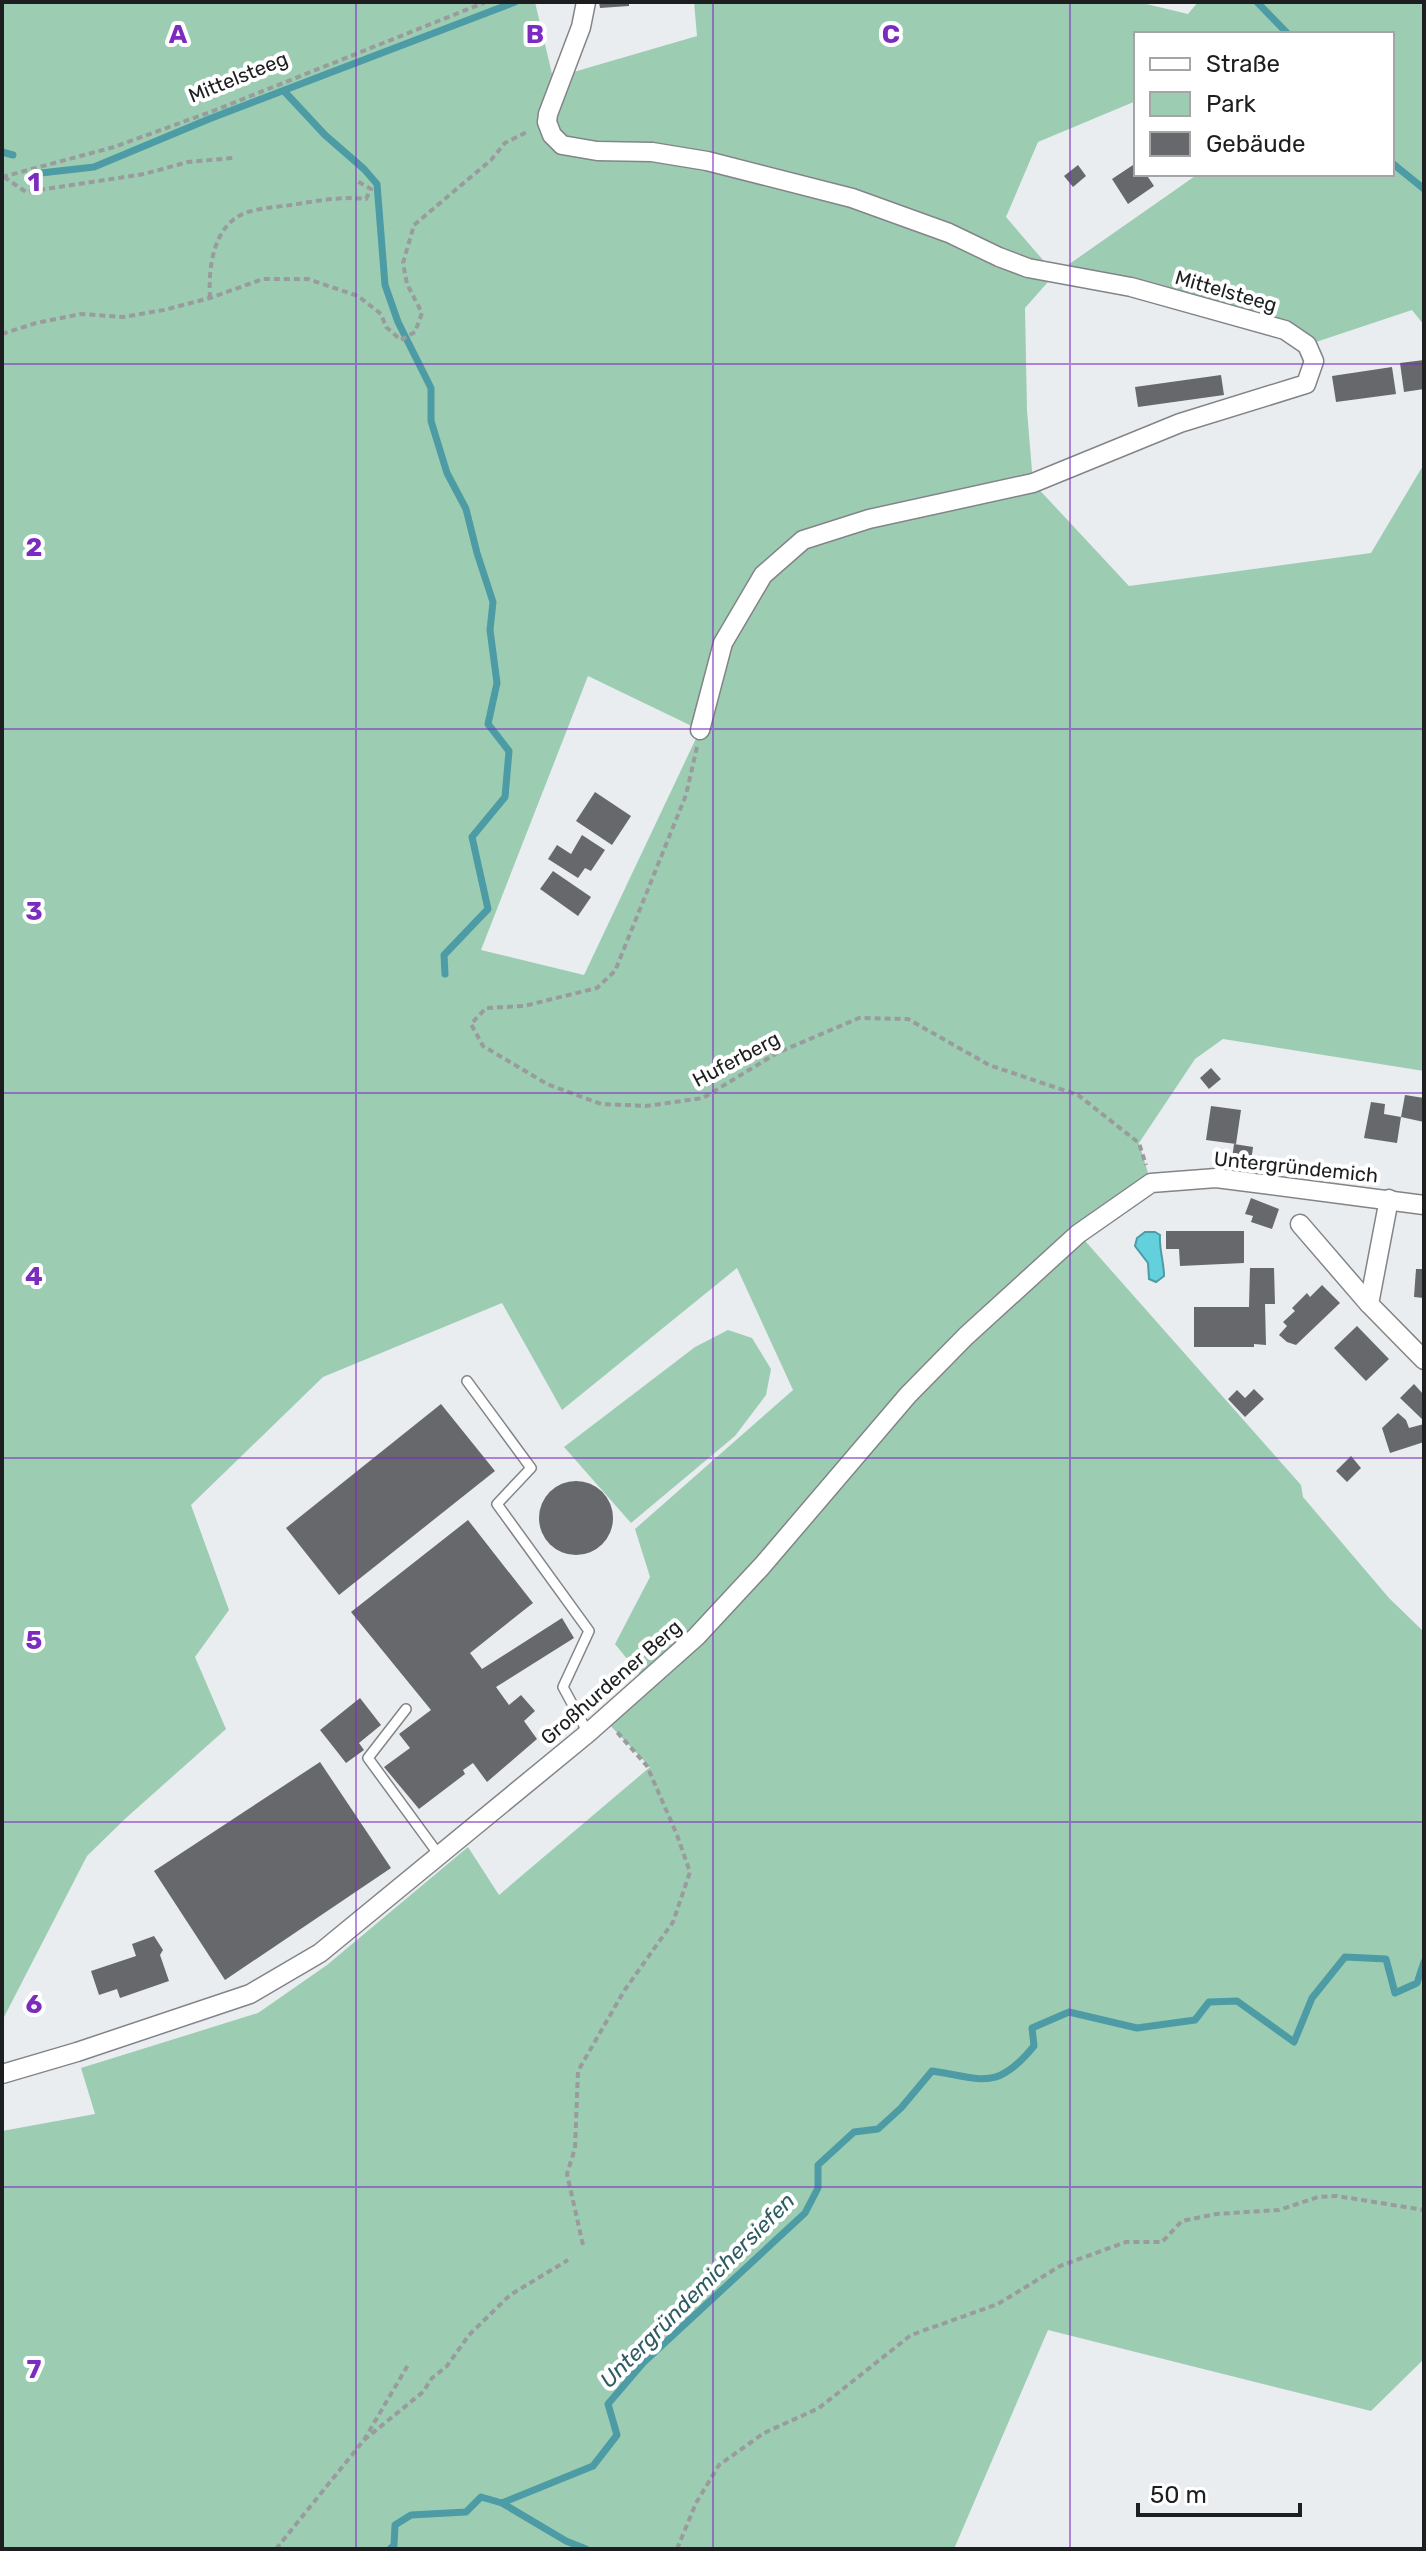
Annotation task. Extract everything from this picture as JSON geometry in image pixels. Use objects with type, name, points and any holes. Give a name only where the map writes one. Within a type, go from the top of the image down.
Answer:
[{"type":"street","points":[[547,122],[581,27],[586,2]]},
{"type":"street","name":"Mittelsteeg","points":[[547,122],[552,135],[562,145],[597,151],[652,152],[707,161],[838,194],[949,233],[1028,268],[1131,287],[1285,330],[1307,345],[1314,361],[1306,384],[1180,423],[1033,483],[869,519],[803,540],[763,575],[723,643],[700,730]]},
{"type":"street","name":"Untergründemich","points":[[1151,1183],[1216,1178],[1424,1205]]},
{"type":"street","name":"Großhurdener Berg","points":[[2,2074],[250,1994],[320,1953],[588,1733],[696,1637],[762,1566],[908,1395],[966,1336],[1078,1234],[1151,1183]]},
{"type":"street","name":"Untergründemich","points":[[1369,1304],[1389,1199]]},
{"type":"street","points":[[1300,1224],[1369,1304],[1424,1360]]},
{"type":"lane","points":[[467,1381],[531,1468],[497,1504],[589,1631],[563,1687],[588,1733]]},
{"type":"lane","points":[[406,1709],[368,1758],[439,1855]]},
{"type":"path","name":"Mittelsteeg","points":[[3,177],[114,147],[185,122],[486,2]]},
{"type":"path","points":[[2,334],[81,314],[123,317],[164,310],[263,279],[308,279],[358,296],[381,314],[386,327],[401,340],[415,332],[422,313],[407,284],[403,263],[414,225],[491,160],[505,143],[547,122]]},
{"type":"path","points":[[3,177],[26,192],[144,174],[188,162],[233,158]]},
{"type":"path","points":[[210,298],[209,272],[213,250],[226,229],[245,212],[347,197],[366,199],[371,189],[357,181]]},
{"type":"path","name":"Huferberg","points":[[700,730],[686,795],[615,971],[597,988],[524,1006],[486,1008],[471,1024],[483,1046],[547,1084],[601,1104],[646,1106],[703,1098],[777,1053],[859,1018],[908,1019],[989,1065],[1078,1095],[1139,1143],[1151,1183]]},
{"type":"path","points":[[583,2245],[567,2174],[575,2148],[578,2071],[624,1991],[673,1922],[690,1872],[647,1766],[604,1719]]},
{"type":"path","points":[[677,2549],[696,2503],[719,2465],[764,2433],[819,2408],[911,2335],[998,2304],[1060,2266],[1126,2242],[1162,2242],[1182,2221],[1216,2214],[1279,2210],[1318,2197],[1337,2196],[1424,2210]]},
{"type":"path","points":[[364,2440],[423,2392],[469,2335],[510,2295],[568,2260]]},
{"type":"path","points":[[276,2549],[364,2440],[408,2365]]},
{"type":"green space","points":[[2,2],[535,2],[553,78],[697,36],[694,2],[1138,2],[1188,14],[1198,2],[1424,2],[1424,325],[1412,310],[1307,345],[1055,274],[1025,308],[1027,410],[1033,483],[1129,586],[1371,553],[1424,464],[1424,1071],[1223,1039],[1195,1059],[1139,1143],[1151,1183],[1079,1234],[1301,1485],[1303,1497],[1389,1598],[1424,1632],[1424,2359],[1371,2411],[1048,2330],[954,2549],[2,2549],[2,2131],[95,2114],[81,2068],[258,2013],[327,1965],[468,1847],[499,1895],[650,1767],[604,1719],[645,1681],[615,1644],[650,1577],[635,1529],[793,1390],[737,1268],[562,1410],[502,1303],[323,1377],[191,1505],[229,1610],[195,1657],[226,1729],[87,1856],[2,2021]],"holes":[[[588,676],[700,730],[584,975],[481,950]]]},
{"type":"green space","points":[[728,1330],[752,1338],[771,1369],[766,1395],[735,1436],[631,1523],[564,1447],[695,1347]]},
{"type":"water","points":[[1145,1232],[1160,1235],[1164,1276],[1156,1282],[1149,1279],[1148,1263],[1135,1246],[1137,1238]]},
{"type":"building","points":[[599,2],[629,2],[629,6],[600,8]]},
{"type":"building","points":[[1134,164],[1134,176],[1147,176],[1154,186],[1128,204],[1112,179]]},
{"type":"building","points":[[1078,165],[1086,176],[1073,187],[1064,176]]},
{"type":"building","points":[[1424,360],[1424,389],[1404,392],[1400,363]]},
{"type":"building","points":[[1392,367],[1396,394],[1336,402],[1332,376]]},
{"type":"building","points":[[1221,375],[1224,395],[1138,407],[1135,387]]},
{"type":"building","points":[[595,792],[631,816],[612,845],[576,821]]},
{"type":"building","points":[[582,835],[605,850],[591,871],[585,868],[578,878],[548,859],[557,845],[571,854]]},
{"type":"building","points":[[553,871],[591,897],[578,916],[540,889]]},
{"type":"building","points":[[1211,1068],[1221,1079],[1209,1089],[1200,1078]]},
{"type":"building","points":[[1405,1095],[1424,1098],[1424,1122],[1401,1117]]},
{"type":"building","points":[[1371,1102],[1385,1104],[1384,1114],[1401,1117],[1397,1143],[1364,1138]]},
{"type":"building","points":[[1211,1106],[1241,1110],[1236,1144],[1206,1140]]},
{"type":"building","points":[[1234,1144],[1253,1147],[1250,1170],[1231,1167]]},
{"type":"building","points":[[1251,1198],[1279,1209],[1272,1229],[1251,1222],[1253,1216],[1245,1214]]},
{"type":"building","points":[[1166,1231],[1244,1231],[1244,1263],[1180,1266],[1179,1249],[1166,1249]]},
{"type":"building","points":[[1250,1268],[1274,1268],[1275,1304],[1265,1304],[1266,1345],[1194,1347],[1194,1307],[1249,1307]]},
{"type":"building","points":[[1416,1269],[1424,1269],[1424,1298],[1414,1297]]},
{"type":"building","points":[[1322,1285],[1340,1303],[1296,1345],[1287,1342],[1279,1335],[1287,1326],[1283,1322],[1307,1293],[1310,1297]]},
{"type":"building","points":[[1357,1326],[1389,1359],[1366,1381],[1334,1348]]},
{"type":"building","points":[[1414,1384],[1424,1395],[1424,1421],[1400,1398]]},
{"type":"building","points":[[1254,1389],[1264,1399],[1245,1417],[1228,1399],[1237,1390],[1245,1398]]},
{"type":"building","points":[[441,1404],[495,1471],[339,1595],[286,1528]]},
{"type":"building","points":[[1398,1413],[1409,1428],[1424,1424],[1424,1442],[1390,1453],[1382,1428]]},
{"type":"building","points":[[1351,1456],[1361,1468],[1347,1482],[1336,1471]]},
{"type":"building","points":[[576,1481],[590,1484],[602,1492],[610,1504],[613,1518],[610,1532],[602,1544],[590,1552],[576,1555],[562,1552],[550,1544],[542,1532],[539,1518],[542,1504],[550,1492],[562,1484]]},
{"type":"building","points":[[468,1520],[533,1603],[470,1653],[482,1669],[562,1618],[574,1638],[496,1687],[509,1705],[521,1695],[535,1711],[524,1721],[537,1739],[487,1782],[473,1763],[463,1770],[465,1774],[419,1809],[384,1767],[410,1748],[399,1734],[431,1710],[351,1612]]},
{"type":"building","points":[[360,1698],[381,1725],[359,1743],[364,1750],[346,1763],[320,1730]]},
{"type":"building","points":[[320,1762],[391,1868],[225,1980],[154,1871]]},
{"type":"building","points":[[154,1936],[163,1950],[160,1955],[169,1981],[120,1998],[117,1989],[99,1995],[91,1971],[136,1956],[132,1944]]},
{"type":"waterway","points":[[41,173],[94,167],[209,119],[515,2]]},
{"type":"waterway","points":[[1257,2],[1286,32]]},
{"type":"waterway","points":[[284,91],[377,184],[385,285],[398,322],[431,388],[431,421],[447,473],[466,509],[493,602],[490,630],[497,683],[488,724],[509,751],[505,797],[472,837],[488,909],[444,955],[445,974]]},
{"type":"waterway","points":[[2,152],[13,155]]},
{"type":"waterway","points":[[1394,165],[1424,189]]},
{"type":"waterway","name":"Untergründemichersiefen","points":[[390,2549],[394,2545],[395,2525],[411,2515],[466,2512],[481,2497],[502,2503],[593,2466],[617,2435],[608,2404],[643,2363],[805,2213],[818,2188],[818,2165],[854,2132],[878,2129],[901,2108],[932,2071],[977,2078],[999,2076],[1010,2070],[1034,2046],[1032,2028],[1069,2012],[1137,2028],[1195,2020],[1209,2002],[1237,2001],[1294,2042],[1312,1998],[1345,1957],[1386,1959],[1395,1993],[1417,1983],[1424,1962]]},
{"type":"waterway","points":[[502,2503],[566,2541],[586,2549]]}]
